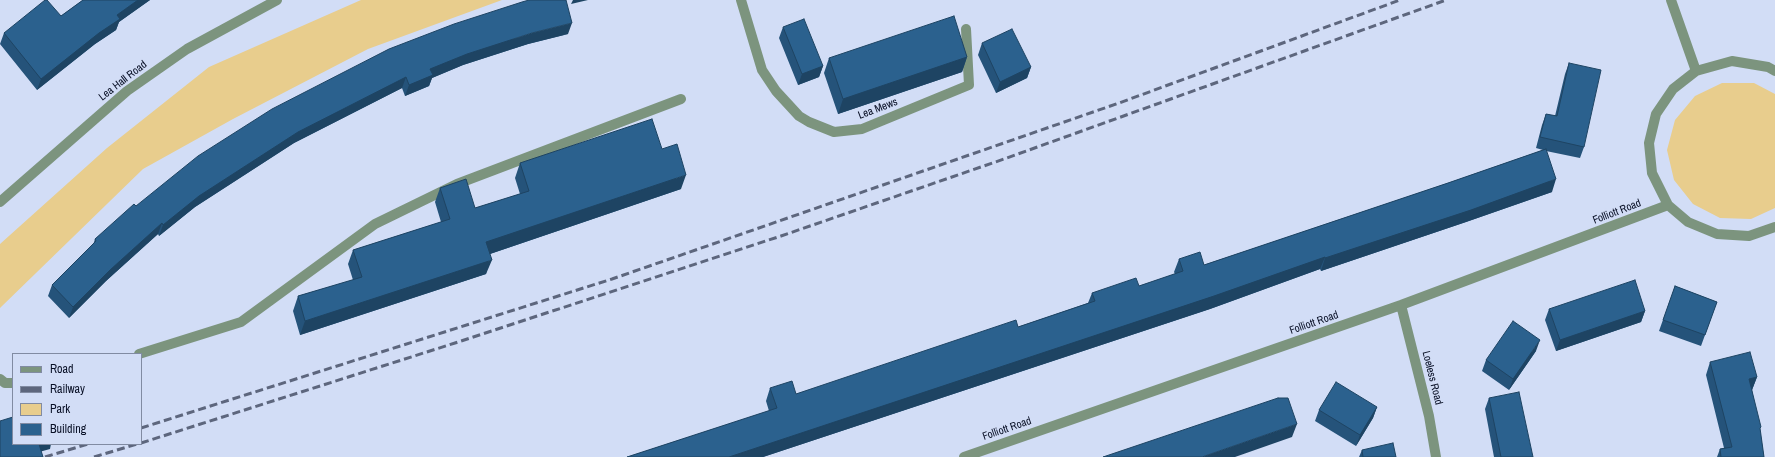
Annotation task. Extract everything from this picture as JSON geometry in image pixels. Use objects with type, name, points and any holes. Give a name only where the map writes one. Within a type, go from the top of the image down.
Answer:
[{"type":"street","name":"Lea Hall Road","points":[[0,202],[127,91],[187,49],[277,0]]},
{"type":"street","name":"Lea Mews","points":[[741,0],[762,70],[776,91],[799,116],[809,122],[834,132],[862,129],[969,85],[966,29]]},
{"type":"street","points":[[1670,0],[1696,71]]},
{"type":"street","points":[[1775,71],[1768,67],[1732,61],[1696,71],[1673,89],[1656,114],[1649,143],[1652,173],[1668,205],[1688,222],[1717,234],[1749,236],[1775,227]]},
{"type":"street","points":[[142,353],[242,322],[375,224],[457,184],[681,99]]},
{"type":"street","name":"Folliott Road","points":[[964,457],[1401,306],[1668,205]]},
{"type":"street","name":"Loeless Road","points":[[1401,306],[1429,416],[1436,457]]},
{"type":"street","points":[[0,379],[5,383],[12,382]]},
{"type":"green space","points":[[361,0],[502,0],[368,49],[233,119],[143,169],[0,308],[0,244],[107,148],[209,67]]},
{"type":"green space","points":[[1722,83],[1754,83],[1775,94],[1775,208],[1751,219],[1720,218],[1693,204],[1674,180],[1667,150],[1675,120],[1695,96]]},
{"type":"building","points":[[45,0],[47,0],[61,16],[83,0],[138,0],[117,15],[120,19],[99,33],[41,79],[4,33]]},
{"type":"building","points":[[529,0],[566,0],[572,23],[532,33],[467,54],[430,69],[433,75],[409,85],[406,77],[298,132],[199,196],[163,225],[162,223],[110,270],[73,307],[52,285],[96,241],[95,239],[134,204],[136,206],[198,156],[272,109],[389,49],[454,24]]},
{"type":"building","points":[[954,16],[967,57],[843,99],[829,58]]},
{"type":"building","points":[[804,19],[823,66],[802,74],[783,27]]},
{"type":"building","points":[[1012,29],[1031,67],[1000,82],[982,43]]},
{"type":"building","points":[[1569,63],[1601,70],[1584,147],[1540,137],[1546,114],[1557,116]]},
{"type":"building","points":[[652,119],[662,149],[677,144],[686,175],[486,242],[492,260],[305,321],[298,296],[362,277],[353,250],[450,219],[440,188],[466,179],[475,208],[529,191],[520,163]]},
{"type":"building","points":[[1546,149],[1556,179],[1471,210],[1325,257],[1214,296],[729,457],[627,457],[777,408],[770,388],[792,381],[796,394],[1016,320],[1018,327],[1095,301],[1092,293],[1136,278],[1139,286],[1183,271],[1179,259],[1200,252],[1204,265]]},
{"type":"building","points":[[1635,280],[1645,311],[1560,340],[1549,309]]},
{"type":"building","points":[[1675,286],[1717,302],[1705,335],[1663,320]]},
{"type":"building","points":[[1513,321],[1540,340],[1513,379],[1486,360]]},
{"type":"building","points":[[1750,352],[1757,377],[1749,379],[1761,427],[1764,457],[1721,457],[1720,449],[1732,447],[1710,362]]},
{"type":"building","points":[[1336,382],[1377,407],[1360,435],[1319,410]]},
{"type":"building","points":[[1519,392],[1533,457],[1501,457],[1489,398]]},
{"type":"building","points":[[1278,398],[1288,398],[1297,424],[1202,457],[1103,457]]},
{"type":"building","points":[[12,417],[12,445],[39,445],[43,457],[0,457],[0,421]]},
{"type":"building","points":[[1393,443],[1396,457],[1363,457],[1362,450]]},
{"type":"railway","points":[[142,428],[612,279],[1119,103],[1400,0]]},
{"type":"railway","points":[[142,443],[455,343],[781,236],[1004,159],[1446,0]]},
{"type":"railway","points":[[45,457],[85,445]]},
{"type":"railway","points":[[94,457],[134,445]]}]
